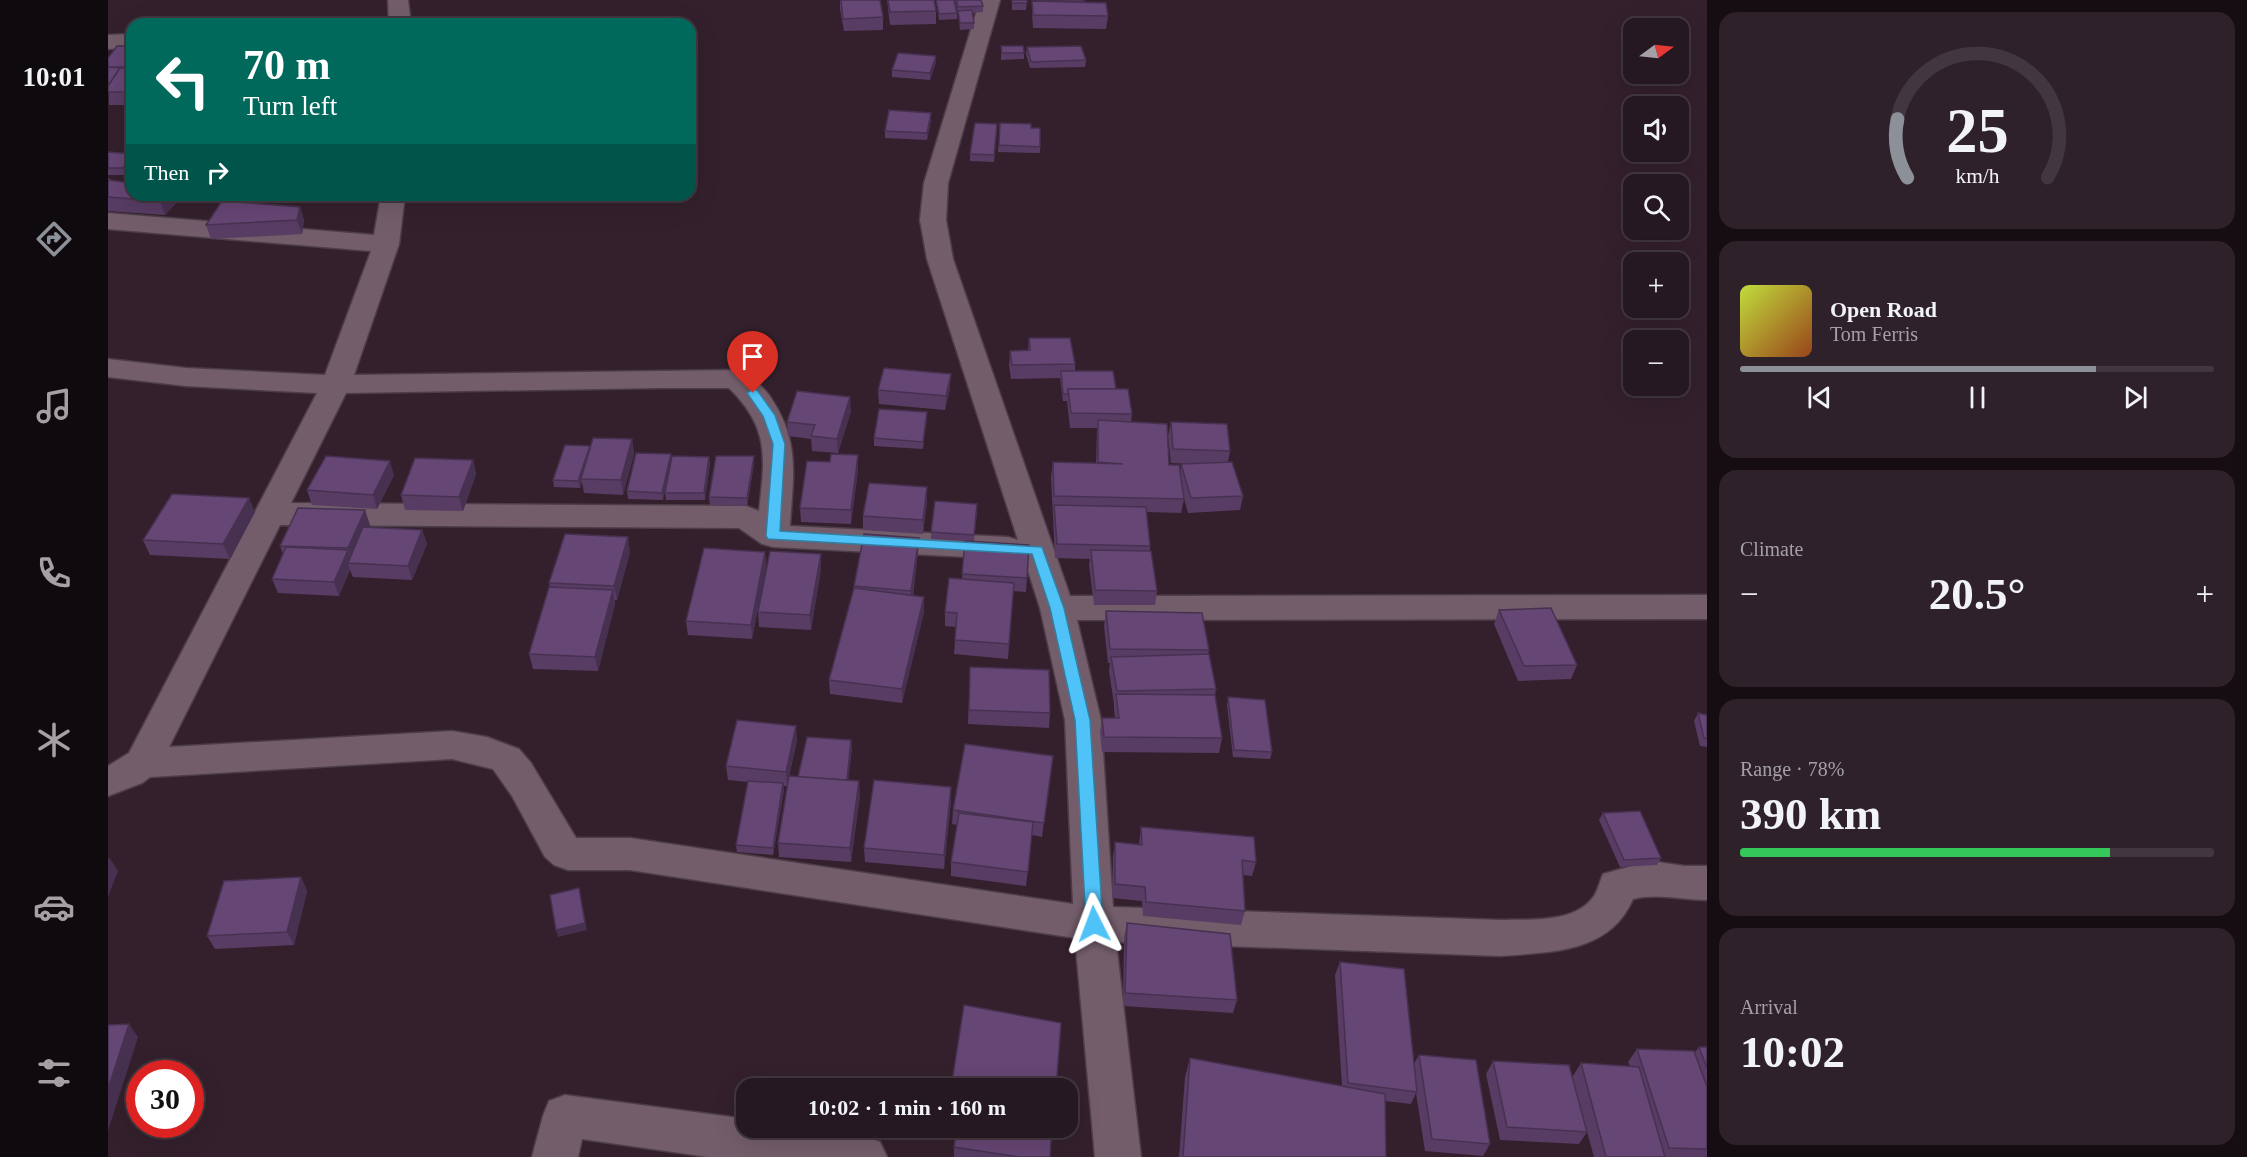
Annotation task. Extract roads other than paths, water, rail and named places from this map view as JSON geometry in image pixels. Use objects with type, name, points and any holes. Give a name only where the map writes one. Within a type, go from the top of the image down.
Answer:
[{"type":"street","points":[[398,0],[400,18]]},
{"type":"street","points":[[990,0],[936,183],[933,220],[940,260],[1057,608],[1083,720],[1094,924],[1118,1157]]},
{"type":"street","points":[[108,42],[126,41]]},
{"type":"street","points":[[108,781],[129,774],[142,763],[337,384],[386,244],[392,201]]},
{"type":"street","points":[[108,221],[386,244]]},
{"type":"street","points":[[108,368],[167,377],[337,384],[736,379],[753,393],[769,415],[779,444],[773,536]]},
{"type":"street","points":[[269,514],[746,517],[773,536],[1037,550]]},
{"type":"street","points":[[1057,608],[1707,607]]},
{"type":"street","points":[[142,763],[452,745],[506,759],[516,771],[559,846],[568,854],[630,854],[1094,924],[1500,938],[1562,933],[1580,928],[1608,908],[1617,886],[1632,882],[1650,878],[1685,883],[1707,883]]},
{"type":"street","points":[[555,1157],[565,1116],[864,1157]]}]
